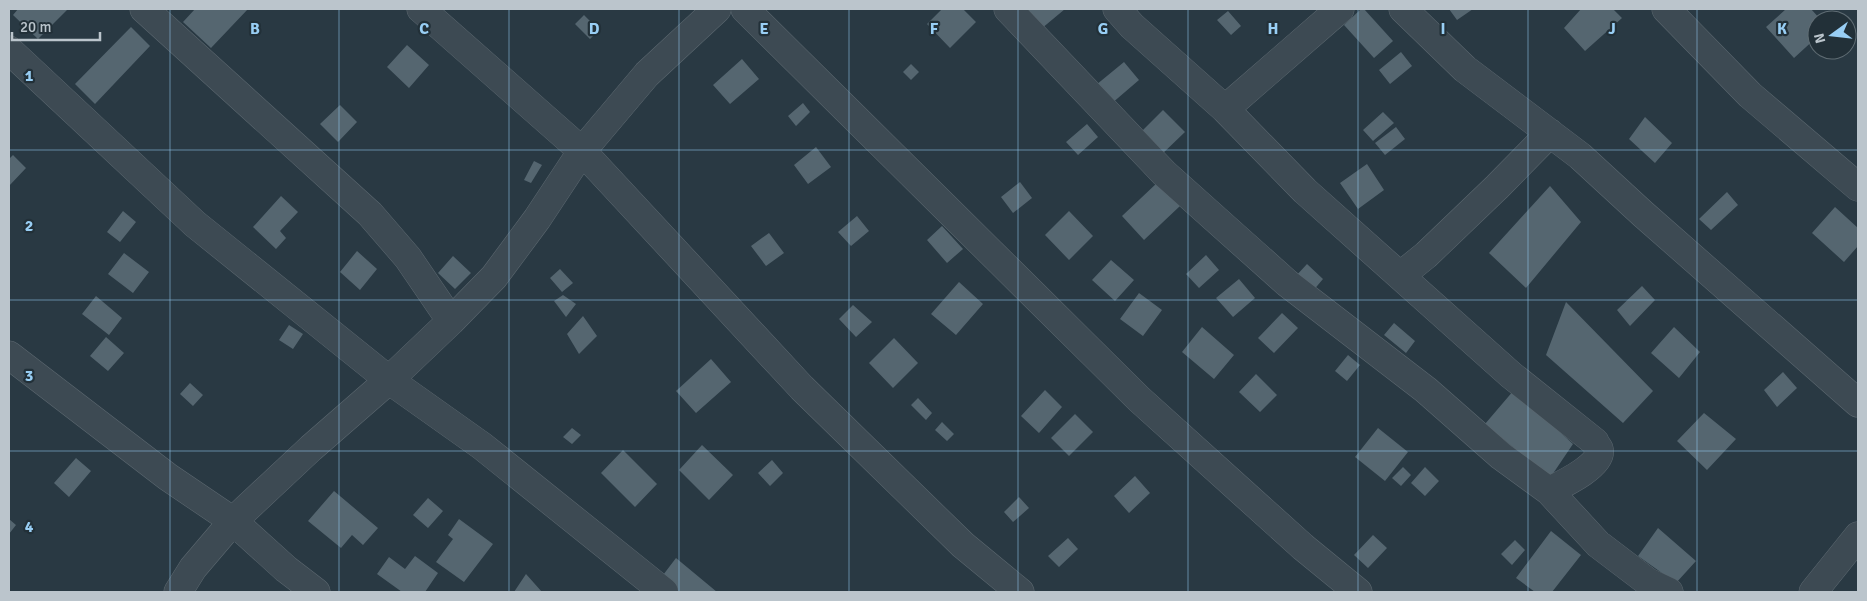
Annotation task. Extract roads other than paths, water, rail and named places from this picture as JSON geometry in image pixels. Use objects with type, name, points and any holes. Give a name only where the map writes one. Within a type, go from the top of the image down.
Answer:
[{"type":"street","points":[[144,9],[370,214],[408,258],[451,321]]},
{"type":"street","points":[[421,9],[582,151],[802,388],[962,546],[1020,592]]},
{"type":"street","points":[[178,592],[193,568],[233,522],[311,448],[389,380],[494,277],[582,151],[646,74],[717,9]]},
{"type":"street","points":[[745,9],[1138,399],[1303,547],[1358,592]]},
{"type":"street","points":[[1008,9],[1164,173],[1228,231],[1287,283],[1426,390],[1501,456],[1549,491],[1598,544],[1648,582],[1669,592]]},
{"type":"street","points":[[1117,9],[1132,26],[1224,109],[1305,191],[1511,375],[1595,442],[1599,449],[1599,456],[1590,467],[1549,491]]},
{"type":"street","points":[[1224,109],[1340,9]]},
{"type":"street","points":[[1403,9],[1465,69],[1580,156],[1664,234],[1858,403]]},
{"type":"street","points":[[1666,9],[1750,95],[1858,186]]},
{"type":"street","points":[[9,50],[195,224],[389,380],[482,446],[664,592]]},
{"type":"street","points":[[1400,276],[1426,255],[1550,133]]},
{"type":"street","points":[[9,355],[168,477],[233,522],[286,569],[316,592]]},
{"type":"street","points":[[1813,592],[1858,536]]}]
